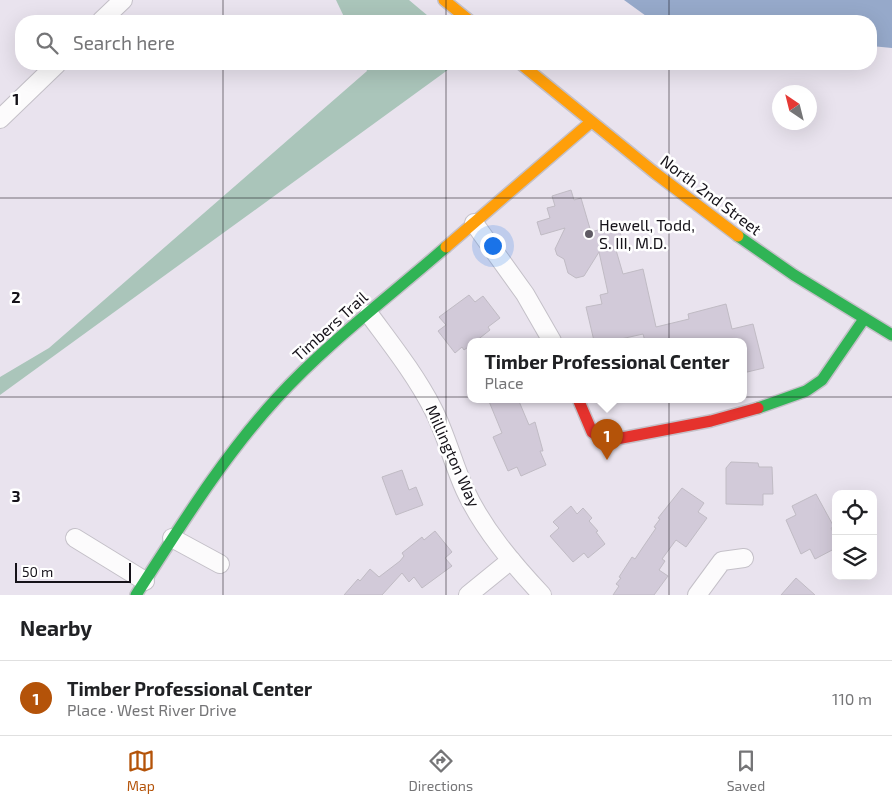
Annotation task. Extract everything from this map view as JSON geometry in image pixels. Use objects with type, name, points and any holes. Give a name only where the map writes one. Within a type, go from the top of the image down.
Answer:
[{"type":"street","points":[[107,15],[123,0]]},
{"type":"street","points":[[444,0],[463,15]]},
{"type":"street","points":[[0,119],[51,70]]},
{"type":"street","name":"North 2nd Street","points":[[528,70],[709,216],[824,296],[892,335]]},
{"type":"street","name":"Timbers Trail","points":[[140,588],[204,490],[240,441],[278,397],[369,314],[591,122]]},
{"type":"street","points":[[474,223],[525,294],[550,338]]},
{"type":"street","name":"Millington Way","points":[[369,314],[422,388],[434,411],[466,493],[482,520],[511,560],[542,595]]},
{"type":"street","points":[[580,403],[592,432],[606,440],[711,421],[758,408],[806,391],[822,380],[864,319]]},
{"type":"street","points":[[75,538],[140,588]]},
{"type":"street","points":[[172,538],[220,564]]},
{"type":"street","points":[[697,595],[722,561],[744,558]]},
{"type":"street","points":[[468,595],[511,560]]},
{"type":"green space","points":[[336,0],[409,0],[427,15],[343,15]]},
{"type":"green space","points":[[448,70],[0,395],[0,377],[49,348],[367,71]]},
{"type":"water","points":[[624,0],[892,0],[892,48],[877,47],[877,15],[645,15]]},
{"type":"building","points":[[571,190],[574,200],[581,198],[591,232],[609,227],[610,231],[619,228],[624,247],[616,250],[623,274],[643,269],[656,327],[689,319],[688,314],[726,304],[732,329],[753,324],[764,368],[747,372],[747,338],[644,338],[643,334],[625,338],[593,338],[586,307],[602,304],[600,295],[608,293],[599,252],[584,276],[576,278],[568,273],[564,259],[557,255],[555,249],[565,228],[541,235],[537,222],[550,218],[547,208],[555,206],[552,196]]},
{"type":"building","points":[[469,295],[475,302],[483,296],[500,318],[488,327],[490,330],[480,338],[467,338],[467,348],[464,350],[462,347],[455,353],[438,331],[446,325],[439,317]]},
{"type":"building","points":[[490,403],[520,403],[529,425],[535,422],[543,451],[540,451],[546,465],[521,476],[517,467],[508,471],[493,437],[502,433]]},
{"type":"building","points":[[731,462],[758,463],[759,467],[772,467],[773,494],[763,494],[763,505],[726,504],[726,468]]},
{"type":"building","points":[[402,470],[409,490],[416,487],[423,505],[396,515],[382,477]]},
{"type":"building","points":[[682,488],[704,503],[698,512],[707,518],[686,547],[676,540],[662,559],[665,561],[659,570],[668,576],[654,595],[613,595],[619,586],[616,584],[621,578],[619,577],[632,557],[635,559],[656,528],[654,527],[660,519],[658,518]]},
{"type":"building","points":[[816,494],[832,523],[832,550],[815,559],[810,549],[801,554],[786,520],[796,515],[792,506]]},
{"type":"building","points":[[571,506],[577,514],[583,508],[592,518],[589,521],[598,531],[596,532],[605,544],[588,558],[584,553],[573,562],[550,536],[559,528],[553,522]]},
{"type":"building","points":[[435,531],[452,552],[445,558],[452,566],[422,588],[414,577],[409,582],[402,573],[382,595],[344,595],[370,569],[379,577],[400,561],[404,556],[402,553],[422,537],[424,540]]},
{"type":"building","points":[[796,578],[815,595],[781,595]]},
{"type":"traffic: fast","points":[[738,236],[794,275],[892,335]]},
{"type":"traffic: fast","points":[[136,595],[220,469],[277,398],[338,339],[446,247]]},
{"type":"traffic: fast","points":[[758,408],[806,391],[822,380],[864,319]]},
{"type":"traffic: slow","points":[[444,0],[463,15]]},
{"type":"traffic: slow","points":[[528,70],[655,173],[738,236]]},
{"type":"traffic: slow","points":[[446,247],[591,122]]},
{"type":"traffic: jam","points":[[580,403],[592,432],[606,441],[711,421],[758,408]]},
{"type":"place","name":"Hewell, Todd, S. III, M.D.","points":[[589,234]]},
{"type":"place","name":"Timber Professional Center","points":[[607,460]]}]
